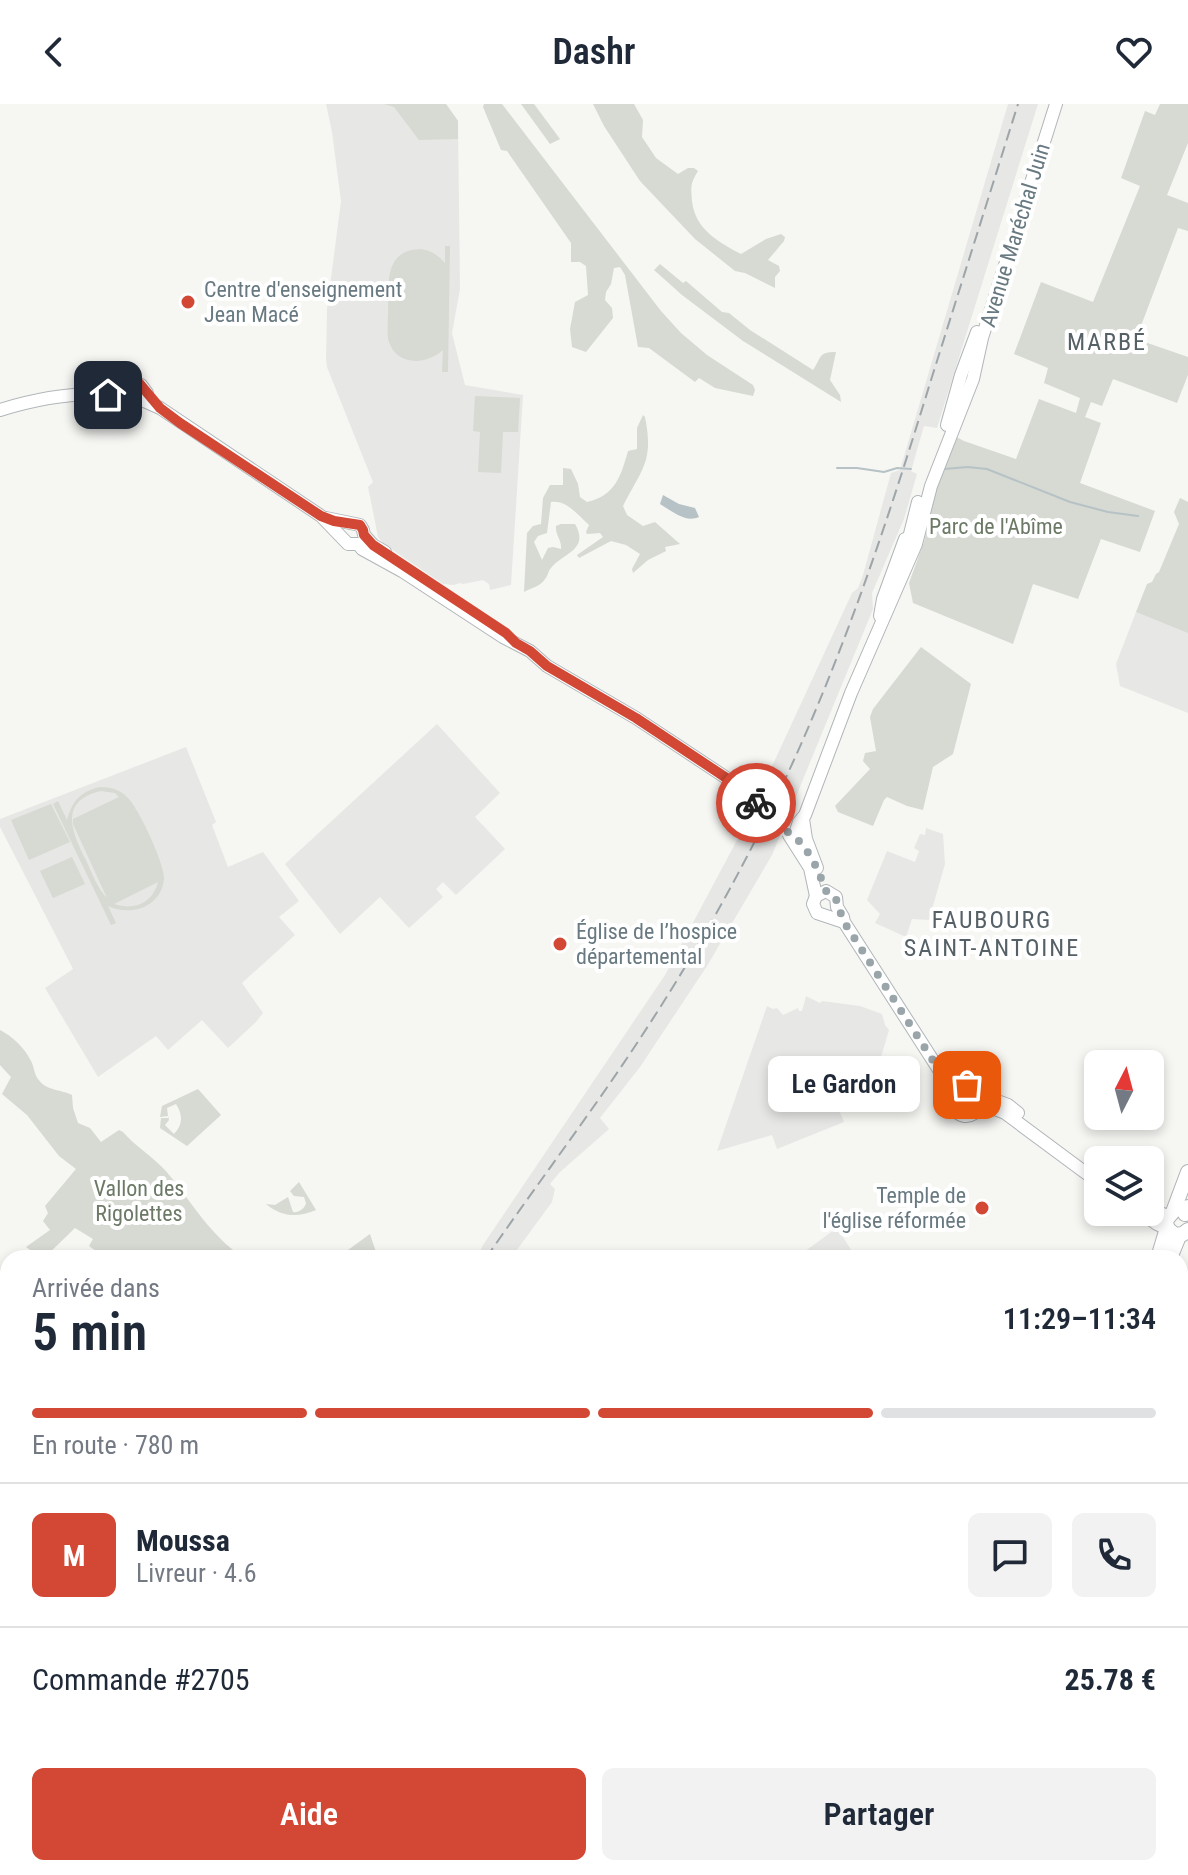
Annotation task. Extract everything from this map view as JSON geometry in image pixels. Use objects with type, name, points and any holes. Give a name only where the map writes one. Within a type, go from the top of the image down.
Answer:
[{"type":"main road","name":"Avenue Maréchal Juin","points":[[890,605],[888,597],[909,542],[923,485],[946,429],[961,375],[1018,209],[1048,104]]},
{"type":"main road","name":"Avenue Maréchal Juin","points":[[890,605],[916,544],[931,486],[973,379],[982,338],[1056,104]]},
{"type":"main road","name":"Avenue Maréchal Juin","points":[[976,366],[981,319]]},
{"type":"main road","points":[[961,375],[976,366]]},
{"type":"main road","points":[[122,393],[127,383],[139,383],[143,394],[160,408],[321,516],[348,544],[361,540],[373,545],[506,633],[547,666],[636,718],[731,781],[807,851],[817,868]]},
{"type":"main road","points":[[122,393],[126,402],[132,404],[138,404],[143,394]]},
{"type":"main road","points":[[0,410],[44,399],[122,393]]},
{"type":"main road","points":[[321,516],[360,525],[363,530],[361,540]]},
{"type":"main road","points":[[343,539],[343,529],[348,524]]},
{"type":"main road","points":[[882,623],[880,608],[910,529]]},
{"type":"main road","points":[[833,911],[822,915],[813,904],[821,894],[803,819],[851,693],[890,605]]},
{"type":"main road","points":[[790,834],[803,819]]},
{"type":"main road","points":[[790,834],[821,894]]},
{"type":"main road","points":[[821,894],[836,897],[833,911]]},
{"type":"main road","points":[[833,911],[843,917],[941,1073],[956,1091]]},
{"type":"main road","points":[[956,1091],[971,1086],[981,1095],[1008,1105],[1084,1162]]},
{"type":"main road","points":[[956,1091],[952,1107],[960,1114],[969,1116],[978,1111],[995,1109],[1005,1113],[1084,1172]]},
{"type":"main road","points":[[978,1111],[981,1095]]},
{"type":"main road","points":[[1172,1250],[1188,1172]]},
{"type":"main road","points":[[1162,1250],[1178,1221]]},
{"type":"shaded area","points":[[326,104],[446,104],[458,121],[460,289],[452,333],[465,385],[523,395],[511,585],[490,590],[489,584],[483,580],[443,584],[378,537],[368,487],[373,482],[326,359],[327,309],[341,201]]},
{"type":"shaded area","points":[[1008,104],[1038,104],[937,428],[924,426],[911,471],[917,474],[904,519],[872,593],[873,609],[772,855],[707,966],[640,1067],[600,1118],[609,1129],[550,1184],[555,1189],[552,1202],[517,1250],[481,1250],[665,975],[744,827],[852,593],[858,588],[891,473],[900,470]]},
{"type":"shaded area","points":[[663,495],[695,508],[699,517],[689,518],[674,513],[660,504]]},
{"type":"shaded area","points":[[1136,612],[1188,632],[1188,713],[1120,686],[1116,664]]},
{"type":"shaded area","points":[[437,724],[500,793],[475,817],[505,849],[456,895],[443,882],[436,889],[443,897],[409,928],[380,897],[340,934],[285,864]]},
{"type":"shaded area","points":[[186,747],[216,822],[212,825],[228,867],[263,852],[299,901],[279,917],[295,935],[242,983],[263,1013],[228,1048],[202,1020],[168,1050],[156,1036],[98,1077],[45,988],[73,969],[0,827],[0,819]]},
{"type":"shaded area","points":[[926,828],[943,834],[945,864],[929,920],[912,919],[906,937],[875,923],[880,914],[867,900],[887,851],[915,862],[919,851],[914,848],[920,834],[925,835]]},
{"type":"shaded area","points":[[806,996],[820,1003],[860,1006],[882,1014],[889,1030],[878,1067],[833,1059],[820,1065],[844,1122],[777,1149],[772,1135],[717,1151],[767,1006],[777,1008],[783,1015],[798,1008],[802,1011]]},
{"type":"shaded area","points":[[837,1230],[851,1250],[807,1250]]},
{"type":"green space","points":[[384,104],[446,104],[458,121],[458,139],[419,140],[394,107]]},
{"type":"green space","points":[[484,104],[502,104],[661,311],[707,355],[753,385],[753,396],[715,388],[699,378],[695,382],[649,348],[638,347],[625,275],[620,267],[614,268],[606,292],[605,300],[612,308],[613,318],[586,352],[572,347],[570,329],[575,302],[588,295],[586,266],[571,262],[571,243],[507,151],[501,150]]},
{"type":"green space","points":[[521,104],[534,104],[560,139],[550,144]]},
{"type":"green space","points":[[593,104],[634,104],[643,120],[642,137],[656,158],[678,174],[688,168],[698,171],[692,186],[694,211],[703,227],[716,239],[741,254],[766,239],[781,234],[785,237],[768,260],[779,266],[775,288],[735,271],[695,239],[640,181]]},
{"type":"green space","name":"Parc de l'Abîme","points":[[1160,104],[1188,104],[1188,143],[1167,195],[1188,203],[1188,231],[1178,228],[1136,339],[1188,357],[1188,375],[1177,403],[1113,379],[1102,406],[1091,402],[1085,417],[1101,423],[1080,483],[1155,511],[1140,552],[1101,539],[1078,599],[1033,584],[1013,644],[913,603],[909,583],[925,539],[951,434],[1016,459],[1039,399],[1076,413],[1080,398],[1044,383],[1048,368],[1014,354],[1041,282],[1093,302],[1140,186],[1121,178],[1145,111],[1155,115]]},
{"type":"green space","points":[[445,246],[450,246],[448,372],[442,372],[443,350],[428,359],[411,361],[392,348],[388,339],[388,295],[396,259],[417,249],[434,254],[445,263]]},
{"type":"green space","points":[[660,264],[683,283],[686,281],[722,312],[729,313],[813,370],[823,354],[836,352],[830,380],[841,402],[743,341],[682,295],[654,270]]},
{"type":"green space","points":[[475,396],[520,398],[518,432],[503,432],[501,473],[478,472],[480,432],[473,431]]},
{"type":"green space","points":[[643,415],[647,455],[623,506],[627,515],[643,526],[655,522],[680,544],[665,547],[666,551],[648,560],[633,573],[640,554],[626,545],[611,541],[579,558],[577,555],[603,537],[600,533],[587,534],[589,525],[576,513],[562,503],[551,502],[547,533],[538,536],[534,542],[542,560],[548,548],[561,549],[556,526],[575,524],[579,540],[573,550],[551,568],[543,581],[524,592],[527,533],[533,526],[541,524],[543,498],[550,485],[563,485],[563,468],[571,469],[580,497],[587,502],[604,495],[619,477],[628,451],[637,449],[637,428]]},
{"type":"green space","points":[[1180,498],[1188,502],[1188,633],[1136,612],[1147,584],[1159,572],[1179,524],[1174,512]]},
{"type":"green space","points":[[921,647],[971,684],[953,754],[933,767],[923,810],[887,797],[873,826],[838,812],[835,806],[870,769],[863,761],[865,753],[876,751],[870,717],[873,709]]},
{"type":"green space","points":[[100,787],[112,788],[128,798],[150,836],[164,878],[158,896],[144,907],[126,910],[108,906],[116,923],[111,925],[53,804],[58,801],[67,820],[78,798]],"holes":[[[101,791],[115,793],[119,797],[73,819],[73,824],[107,898],[81,849],[73,828],[72,819],[79,802]],[[158,882],[152,895],[142,904],[114,904]]]},
{"type":"green space","points":[[51,804],[70,842],[29,860],[11,820]]},
{"type":"green space","points":[[72,857],[85,884],[53,898],[40,871]]},
{"type":"green space","name":"Vallon des Rigolettes","points":[[0,1030],[25,1051],[41,1083],[72,1095],[78,1123],[90,1128],[101,1142],[119,1130],[123,1132],[165,1170],[221,1240],[234,1250],[95,1250],[89,1246],[93,1239],[75,1228],[52,1250],[30,1250],[26,1247],[50,1230],[43,1221],[48,1213],[45,1206],[76,1169],[59,1156],[27,1115],[2,1094],[11,1077],[0,1065]]},
{"type":"green space","points":[[198,1089],[221,1115],[187,1146],[160,1128],[161,1118],[168,1116],[160,1117],[162,1106]],"holes":[[[176,1104],[181,1120],[174,1134],[165,1125],[167,1108]]]},
{"type":"green space","points":[[299,1182],[316,1210],[290,1215],[266,1204],[275,1205],[288,1197],[293,1212],[301,1210],[306,1203],[304,1197],[294,1196],[290,1191]]},
{"type":"green space","points":[[370,1234],[375,1250],[348,1250]]},
{"type":"waterway","points":[[837,468],[884,472],[897,468],[911,469]]},
{"type":"waterway","points":[[944,469],[987,469],[1070,502],[1138,516]]},
{"type":"railway","points":[[492,1250],[603,1093],[675,984],[737,875],[791,766],[837,658],[877,548],[1018,104]]},
{"type":"way so far","points":[[756,803],[795,836],[807,851],[826,891],[836,897],[844,922],[941,1073],[960,1086],[967,1085]]},
{"type":"place","name":"Centre d'enseignement Jean Macé","points":[[188,302]]},
{"type":"place","name":"Église de l’hospice départemental","points":[[560,944]]},
{"type":"place","name":"Le Gardon","points":[[967,1085]]},
{"type":"place","name":"Temple de l'église réformée","points":[[982,1208]]},
{"type":"district","name":"MARBÉ","points":[[1107,342]]},
{"type":"district","name":"FAUBOURG SAINT-ANTOINE","points":[[992,934]]},
{"type":"route","points":[[108,395],[92,394],[119,390],[131,382],[139,383],[160,408],[184,426],[321,516],[360,525],[373,545],[506,633],[547,666],[636,718],[731,781],[756,803]]}]
